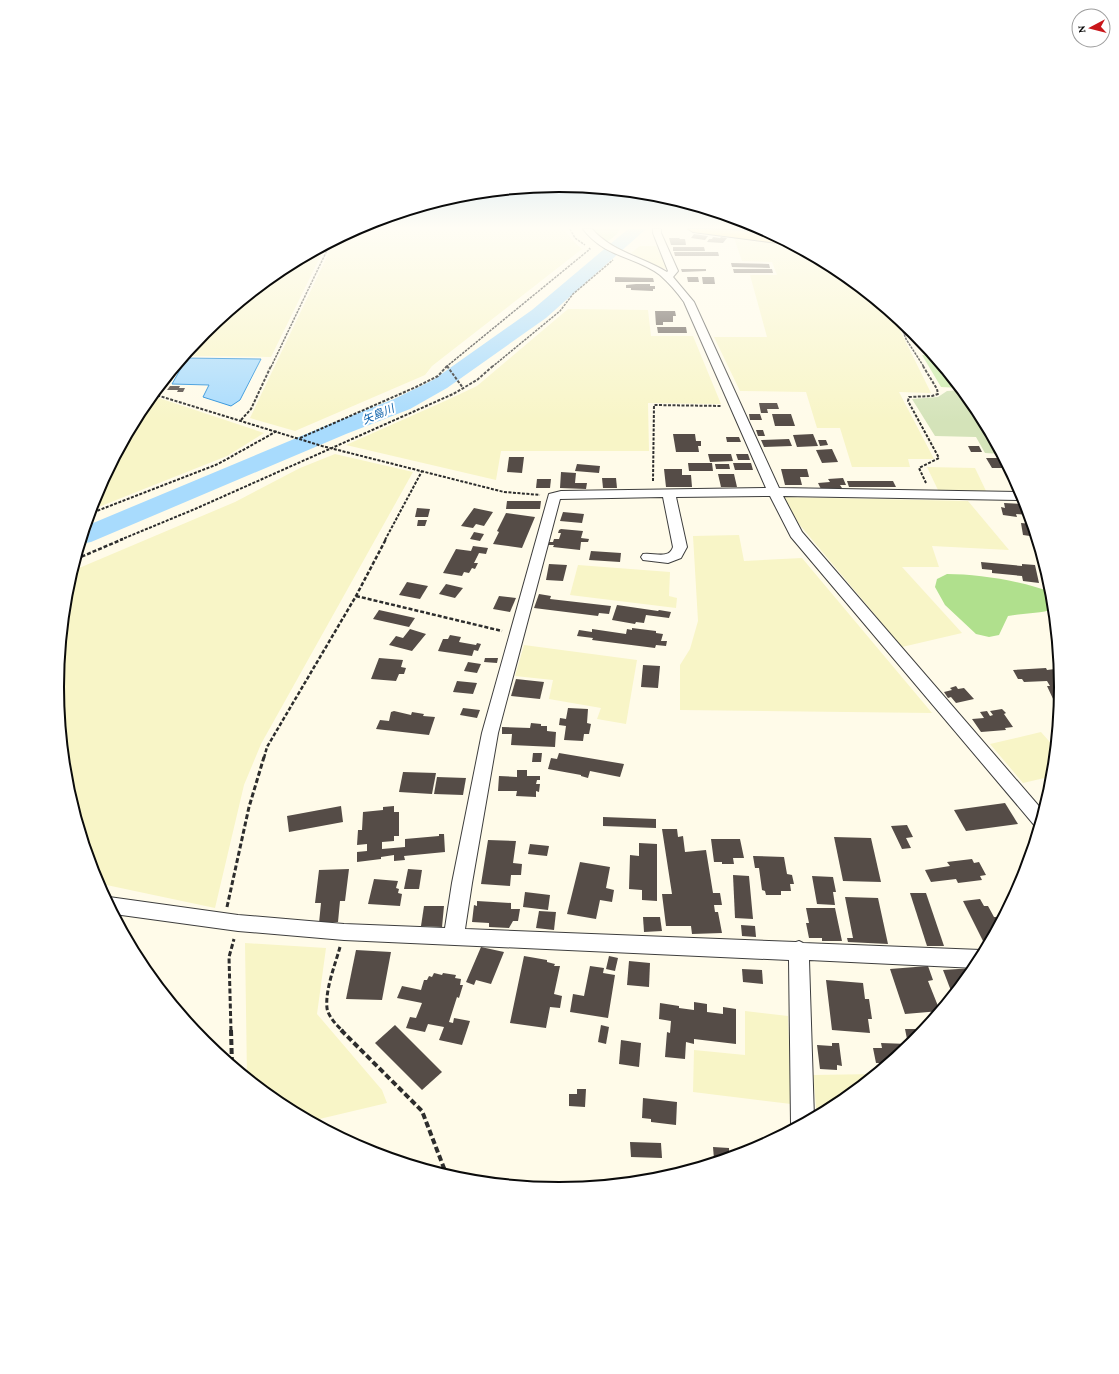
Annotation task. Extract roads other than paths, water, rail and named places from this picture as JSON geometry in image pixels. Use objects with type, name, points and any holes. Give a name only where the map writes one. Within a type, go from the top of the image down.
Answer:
[{"type":"street","points":[[683,293],[689,302],[774,492],[796,534],[1038,816]]},
{"type":"street","points":[[454,937],[462,883],[490,733],[554,497],[561,494],[774,492],[1016,496]]},
{"type":"street","points":[[648,557],[666,559],[675,557],[680,552],[669,493]]},
{"type":"street","points":[[115,906],[231,922],[344,932],[799,950],[973,959]]},
{"type":"street","points":[[799,950],[803,1118]]},
{"type":"water","points":[[189,358],[261,359],[240,400],[231,406],[203,397],[209,385],[172,384],[183,365]]},
{"type":"waterway","name":"矢島川","points":[[88,534],[338,429],[402,404],[440,384],[539,314],[563,293]]}]
